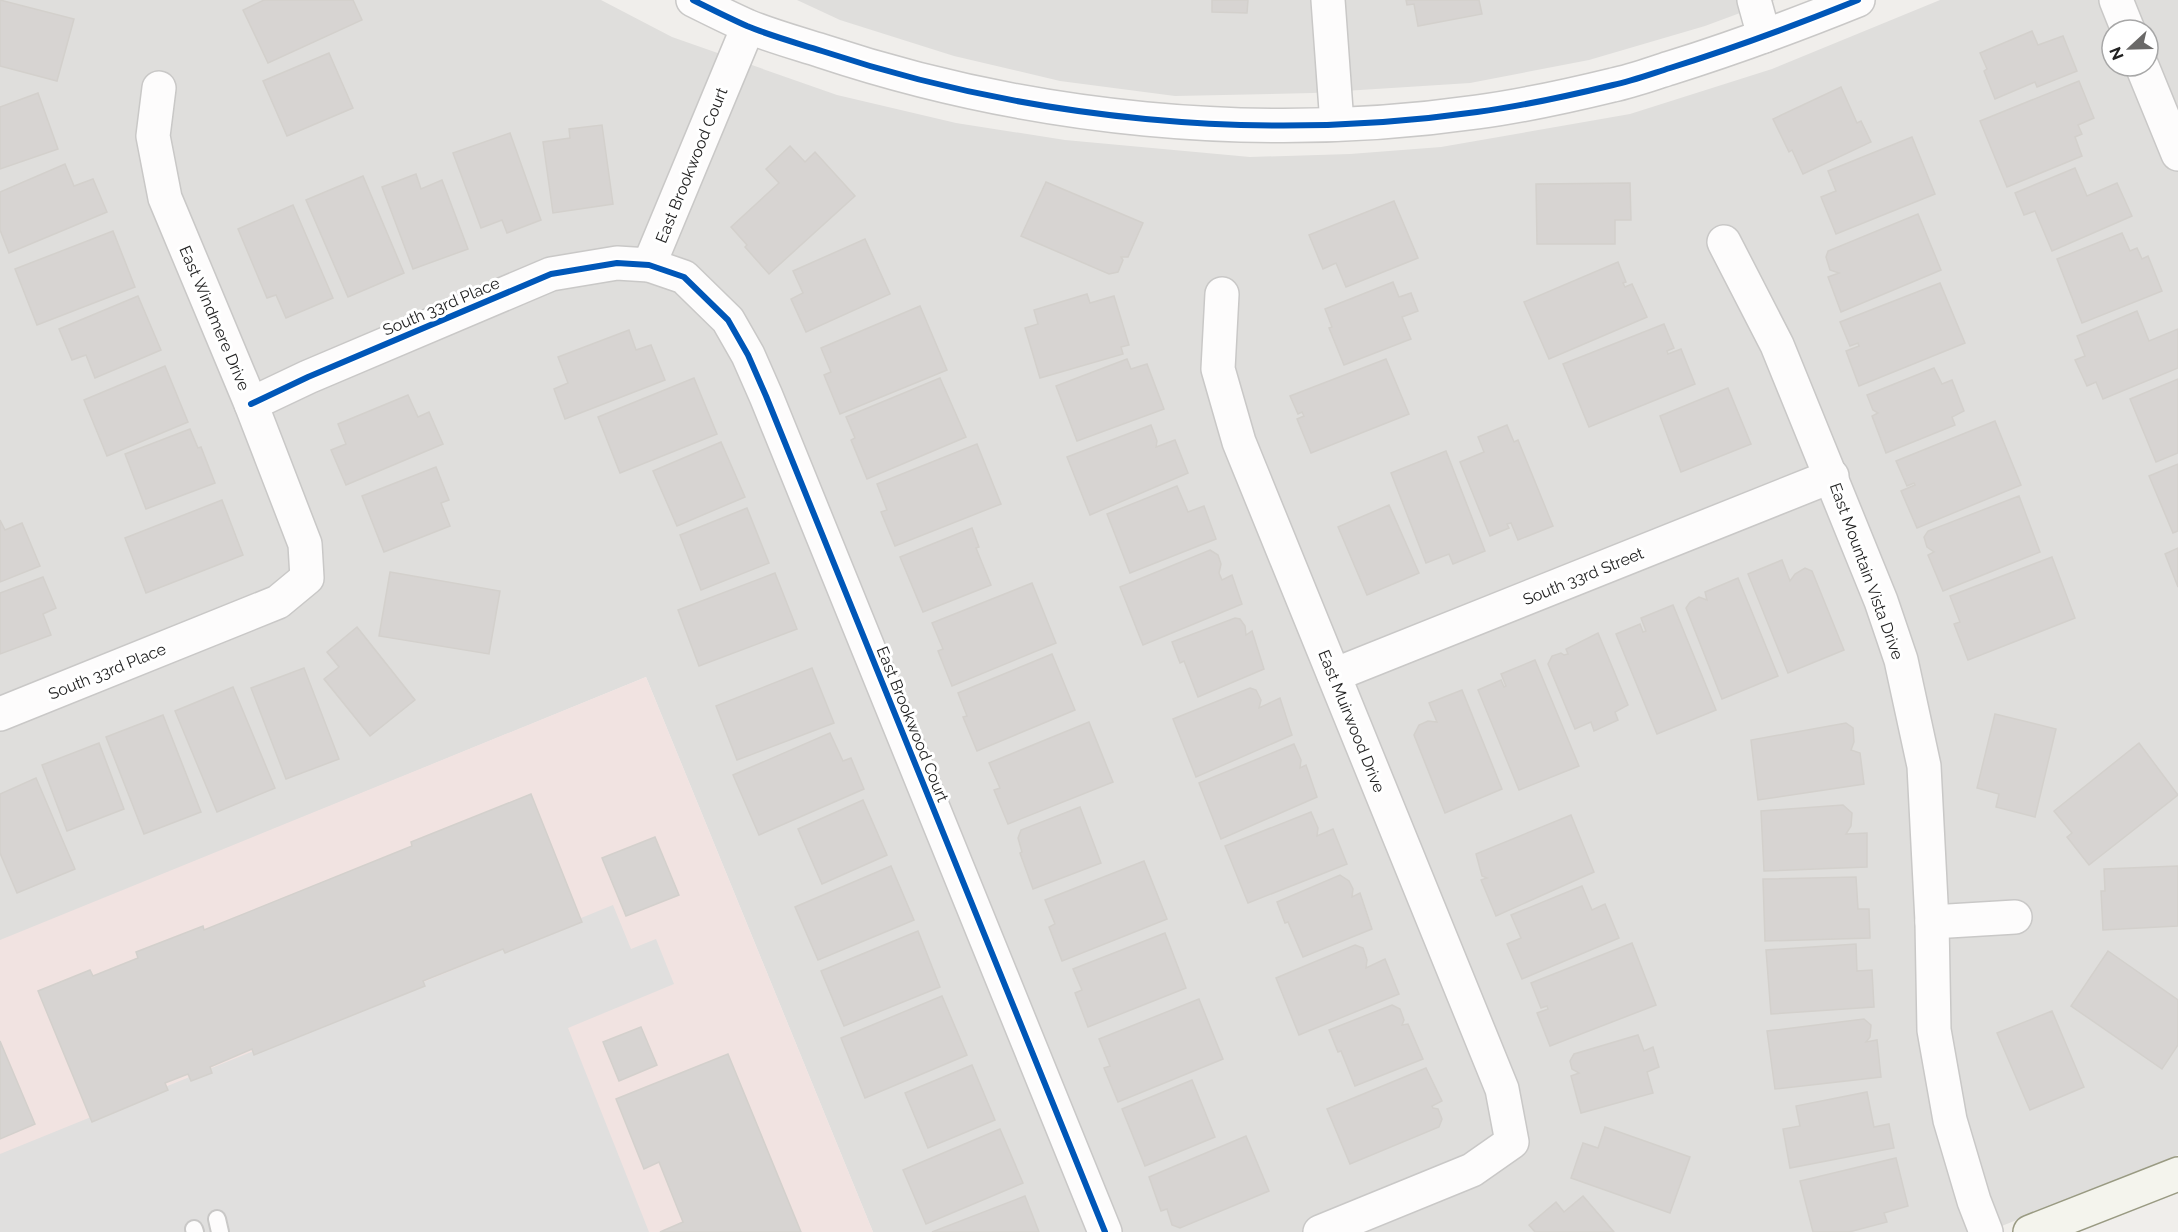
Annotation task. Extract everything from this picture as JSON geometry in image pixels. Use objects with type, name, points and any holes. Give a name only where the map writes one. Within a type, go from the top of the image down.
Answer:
[{"type":"main road","points":[[2030,1232],[2178,1174]]},
{"type":"street","points":[[693,0],[748,27],[851,61],[918,80],[1001,98],[1086,112],[1176,122],[1278,125],[1404,120],[1526,104],[1617,84],[1710,55],[1858,0]]},
{"type":"street","points":[[1328,0],[1337,124]]},
{"type":"street","points":[[1754,0],[1764,36]]},
{"type":"street","points":[[2116,0],[2123,18]]},
{"type":"street","name":"East Brookwood Court","points":[[748,27],[649,266],[684,277],[728,320],[748,355],[1105,1232]]},
{"type":"street","points":[[2147,78],[2178,154]]},
{"type":"street","name":"East Windmere Drive","points":[[159,88],[153,136],[165,198],[251,404],[306,544],[308,578]]},
{"type":"street","name":"East Mountain Vista Drive","points":[[1724,242],[1777,345],[1832,476],[1881,601],[1901,660],[1924,766],[1932,922],[1934,1030],[1950,1120],[1974,1201],[1986,1232]]},
{"type":"street","name":"South 33rd Place","points":[[251,404],[308,377],[551,274],[617,263],[649,266]]},
{"type":"street","name":"East Muirwood Drive","points":[[1222,294],[1218,369],[1239,442],[1502,1089],[1512,1142],[1472,1170],[1320,1232]]},
{"type":"street","name":"South 33rd Street","points":[[1334,675],[1832,476]]},
{"type":"street","name":"South 33rd Place","points":[[0,714],[278,602],[308,578]]},
{"type":"street","points":[[1932,922],[2015,917]]},
{"type":"shaded area","points":[[0,0],[601,0],[672,37],[837,95],[956,123],[1065,140],[1250,157],[1350,154],[1441,147],[1630,114],[1772,69],[1940,0],[2178,0],[2178,1155],[1987,1232],[873,1232],[646,677],[0,941]]},
{"type":"shaded area","points":[[797,0],[1775,0],[1705,26],[1589,60],[1470,83],[1313,93],[1175,96],[1060,81],[954,56],[840,20]]},
{"type":"shaded area","points":[[646,677],[873,1232],[0,1232],[0,940]]},
{"type":"shaded area","points":[[613,905],[631,949],[656,939],[674,984],[568,1028],[649,1232],[0,1232],[0,1154]]},
{"type":"building","points":[[0,0],[74,19],[57,81],[0,66]]},
{"type":"building","points":[[264,0],[353,0],[362,20],[268,63],[243,10]]},
{"type":"building","points":[[1212,0],[1248,0],[1247,13],[1212,12]]},
{"type":"building","points":[[1406,0],[1479,0],[1482,14],[1418,26],[1414,4],[1407,5]]},
{"type":"building","points":[[2032,31],[2038,45],[2063,36],[2077,71],[2037,87],[2035,82],[1995,99],[1980,53]]},
{"type":"building","points":[[329,53],[353,108],[287,136],[263,81]]},
{"type":"building","points":[[2079,81],[2094,118],[2078,125],[2082,134],[2075,137],[2082,156],[2007,187],[1980,121]]},
{"type":"building","points":[[1841,87],[1857,123],[1861,121],[1871,142],[1803,174],[1792,150],[1789,152],[1773,119]]},
{"type":"building","points":[[38,93],[58,149],[0,169],[0,107]]},
{"type":"building","points":[[602,125],[613,204],[553,213],[543,142],[570,138],[569,129]]},
{"type":"building","points":[[510,133],[541,220],[507,233],[502,220],[481,228],[453,153]]},
{"type":"building","points":[[1912,137],[1935,194],[1836,234],[1821,197],[1836,191],[1828,171]]},
{"type":"building","points":[[790,146],[805,162],[815,152],[855,196],[769,274],[731,227],[779,183],[766,169]]},
{"type":"building","points":[[65,164],[74,186],[93,179],[107,212],[9,253],[0,230],[0,192]]},
{"type":"building","points":[[2075,168],[2087,196],[2117,183],[2132,216],[2052,251],[2035,211],[2024,215],[2015,193]]},
{"type":"building","points":[[416,174],[421,189],[442,180],[468,249],[413,269],[382,187]]},
{"type":"building","points":[[363,176],[404,273],[348,297],[306,200]]},
{"type":"building","points":[[1046,182],[1143,223],[1128,257],[1121,257],[1123,260],[1118,272],[1109,274],[1021,236]]},
{"type":"building","points":[[1630,183],[1631,220],[1615,220],[1615,244],[1537,244],[1536,184]]},
{"type":"building","points":[[1394,201],[1418,258],[1346,287],[1336,263],[1323,269],[1309,235]]},
{"type":"building","points":[[293,205],[333,298],[286,318],[276,295],[267,298],[238,229]]},
{"type":"building","points":[[1918,214],[1941,270],[1841,312],[1828,277],[1839,273],[1830,270],[1826,257],[1828,251]]},
{"type":"building","points":[[113,231],[135,287],[37,325],[15,269]]},
{"type":"building","points":[[2122,233],[2130,251],[2137,248],[2142,259],[2148,256],[2162,291],[2082,323],[2057,259]]},
{"type":"building","points":[[865,239],[890,294],[806,332],[791,299],[803,293],[793,271]]},
{"type":"building","points":[[1618,262],[1626,282],[1623,283],[1625,287],[1632,284],[1647,317],[1549,359],[1524,302]]},
{"type":"building","points":[[1393,282],[1399,297],[1411,293],[1418,311],[1402,317],[1411,339],[1344,365],[1329,328],[1332,327],[1325,309]]},
{"type":"building","points":[[1940,283],[1965,343],[1859,386],[1846,351],[1859,346],[1858,343],[1850,346],[1840,322]]},
{"type":"building","points":[[1087,294],[1090,303],[1114,296],[1129,345],[1121,347],[1123,354],[1040,378],[1025,328],[1038,324],[1034,310]]},
{"type":"building","points":[[138,296],[161,350],[95,378],[86,355],[72,360],[59,329]]},
{"type":"building","points":[[920,306],[947,370],[840,414],[824,375],[831,372],[821,348]]},
{"type":"building","points":[[2137,311],[2149,341],[2178,329],[2178,368],[2103,399],[2096,382],[2087,386],[2075,360],[2085,356],[2077,336]]},
{"type":"building","points":[[1664,324],[1674,348],[1667,351],[1668,354],[1681,349],[1695,384],[1589,427],[1563,364]]},
{"type":"building","points":[[629,330],[636,350],[651,345],[665,380],[565,419],[554,389],[568,383],[558,357]]},
{"type":"building","points":[[1127,359],[1131,369],[1147,364],[1164,409],[1077,441],[1056,386]]},
{"type":"building","points":[[1386,359],[1409,414],[1311,453],[1297,419],[1304,416],[1302,412],[1298,414],[1290,396]]},
{"type":"building","points":[[165,366],[188,422],[107,456],[84,400]]},
{"type":"building","points":[[1934,368],[1942,384],[1952,380],[1964,411],[1952,417],[1955,425],[1886,453],[1872,416],[1878,413],[1873,410],[1867,395]]},
{"type":"building","points":[[694,378],[717,434],[620,473],[598,417]]},
{"type":"building","points":[[940,378],[966,437],[867,479],[851,440],[855,438],[846,417]]},
{"type":"building","points":[[2178,379],[2178,453],[2156,462],[2130,399]]},
{"type":"building","points":[[1728,388],[1751,444],[1681,472],[1660,416]]},
{"type":"building","points":[[408,395],[418,417],[429,412],[443,444],[346,485],[331,450],[346,444],[338,424]]},
{"type":"building","points":[[1995,421],[2021,485],[1917,528],[1901,491],[1915,485],[1914,483],[1907,486],[1896,461]]},
{"type":"building","points":[[1151,425],[1157,441],[1156,447],[1175,440],[1188,473],[1090,515],[1067,457]]},
{"type":"building","points":[[1507,425],[1514,442],[1518,440],[1553,526],[1518,540],[1511,523],[1507,524],[1509,528],[1490,536],[1460,462],[1484,452],[1478,437]]},
{"type":"building","points":[[190,429],[198,448],[201,447],[215,483],[146,509],[125,454]]},
{"type":"building","points":[[721,442],[745,497],[677,526],[653,471]]},
{"type":"building","points":[[977,444],[1001,504],[895,546],[881,512],[887,510],[877,484]]},
{"type":"building","points":[[1446,451],[1485,551],[1453,564],[1449,554],[1426,563],[1391,473]]},
{"type":"building","points":[[2178,464],[2178,531],[2173,533],[2149,476]]},
{"type":"building","points":[[436,467],[449,500],[441,503],[450,526],[384,552],[362,496]]},
{"type":"building","points":[[1177,486],[1188,512],[1204,506],[1216,539],[1130,573],[1107,514]]},
{"type":"building","points":[[2019,496],[2040,552],[1943,591],[1928,555],[1934,552],[1927,547],[1924,537],[1928,531]]},
{"type":"building","points":[[222,500],[243,555],[146,593],[125,538]]},
{"type":"building","points":[[1389,505],[1419,573],[1367,595],[1338,527]]},
{"type":"building","points":[[747,508],[769,563],[701,590],[680,535]]},
{"type":"building","points":[[0,520],[5,530],[22,523],[40,566],[0,582]]},
{"type":"building","points":[[972,528],[979,547],[976,548],[991,585],[923,612],[900,557]]},
{"type":"building","points":[[2178,548],[2178,587],[2165,554]]},
{"type":"building","points":[[1210,550],[1218,555],[1221,564],[1219,573],[1222,580],[1232,575],[1242,604],[1143,645],[1120,587]]},
{"type":"building","points":[[2052,557],[2075,618],[1968,660],[1954,624],[1960,622],[1950,596]]},
{"type":"building","points":[[1782,560],[1790,581],[1795,574],[1805,568],[1812,571],[1844,650],[1788,673],[1748,574]]},
{"type":"building","points":[[390,572],[500,591],[489,654],[379,636]]},
{"type":"building","points":[[775,573],[797,629],[699,666],[678,610]]},
{"type":"building","points":[[43,577],[56,608],[43,614],[51,635],[0,654],[0,593]]},
{"type":"building","points":[[1738,578],[1778,676],[1722,699],[1686,608],[1690,602],[1699,597],[1707,600],[1705,592]]},
{"type":"building","points":[[1032,583],[1056,643],[952,686],[938,651],[943,649],[932,623]]},
{"type":"building","points":[[1673,605],[1716,710],[1657,734],[1616,634],[1640,624],[1643,632],[1646,631],[1641,618]]},
{"type":"building","points":[[1235,618],[1240,619],[1245,626],[1246,635],[1252,631],[1264,669],[1198,697],[1184,661],[1180,663],[1172,642]]},
{"type":"building","points":[[357,627],[415,700],[370,736],[324,679],[339,667],[327,652]]},
{"type":"building","points":[[1598,633],[1628,705],[1615,712],[1618,720],[1594,731],[1591,722],[1575,729],[1548,664],[1552,656],[1561,653],[1568,654],[1566,649]]},
{"type":"building","points":[[1052,654],[1075,710],[977,751],[963,717],[967,716],[958,693]]},
{"type":"building","points":[[1535,660],[1579,766],[1519,790],[1478,690],[1501,680],[1504,687],[1506,686],[1501,674]]},
{"type":"building","points":[[304,668],[339,759],[286,779],[251,688]]},
{"type":"building","points":[[812,668],[834,723],[737,760],[716,706]]},
{"type":"building","points":[[233,687],[275,788],[217,812],[175,711]]},
{"type":"building","points":[[1250,688],[1256,690],[1261,700],[1259,708],[1280,698],[1292,735],[1196,777],[1173,719]]},
{"type":"building","points":[[1462,690],[1502,789],[1445,813],[1414,735],[1419,725],[1428,721],[1437,722],[1429,703]]},
{"type":"building","points":[[1995,714],[2056,729],[2035,817],[1996,807],[1999,794],[1977,788]]},
{"type":"building","points":[[163,715],[201,812],[144,834],[106,737]]},
{"type":"building","points":[[1089,722],[1113,782],[1008,824],[994,790],[1000,788],[989,763]]},
{"type":"building","points":[[1846,723],[1853,728],[1854,742],[1851,750],[1860,753],[1864,784],[1758,800],[1751,740]]},
{"type":"building","points":[[830,733],[843,761],[851,758],[864,789],[759,835],[733,775]]},
{"type":"building","points":[[99,743],[124,809],[67,831],[42,765]]},
{"type":"building","points":[[2139,743],[2178,795],[2089,865],[2067,837],[2072,833],[2054,811]]},
{"type":"building","points":[[1294,744],[1301,760],[1300,768],[1306,765],[1317,797],[1221,839],[1199,783]]},
{"type":"building","points":[[36,778],[75,869],[17,893],[0,853],[0,794]]},
{"type":"building","points":[[531,794],[582,922],[505,953],[503,949],[423,981],[425,986],[254,1055],[252,1049],[210,1067],[212,1073],[191,1081],[188,1074],[165,1083],[168,1090],[92,1122],[38,991],[90,970],[93,976],[138,958],[136,952],[203,926],[204,930],[412,846],[411,842]]},
{"type":"building","points":[[863,800],[887,855],[822,884],[798,829]]},
{"type":"building","points":[[1843,805],[1852,813],[1851,826],[1846,834],[1867,833],[1867,867],[1764,871],[1761,811]]},
{"type":"building","points":[[1080,807],[1101,863],[1033,889],[1020,853],[1022,852],[1018,838],[1021,830]]},
{"type":"building","points":[[1311,812],[1318,828],[1317,836],[1333,829],[1347,864],[1248,903],[1225,846]]},
{"type":"building","points":[[1571,815],[1594,872],[1496,916],[1481,880],[1487,878],[1482,876],[1476,854]]},
{"type":"building","points":[[655,837],[679,895],[626,916],[602,858]]},
{"type":"building","points":[[1144,861],[1167,919],[1062,961],[1049,927],[1055,924],[1045,900]]},
{"type":"building","points":[[891,866],[914,920],[818,960],[795,907]]},
{"type":"building","points":[[2178,866],[2178,926],[2103,930],[2101,891],[2105,891],[2104,869]]},
{"type":"building","points":[[1340,875],[1349,881],[1353,889],[1352,897],[1360,893],[1372,929],[1303,957],[1277,902]]},
{"type":"building","points":[[1856,877],[1858,909],[1869,909],[1870,938],[1765,941],[1763,879]]},
{"type":"building","points":[[1582,886],[1592,910],[1605,904],[1619,938],[1522,979],[1507,944],[1521,938],[1511,915]]},
{"type":"building","points":[[918,931],[940,987],[844,1026],[821,971]]},
{"type":"building","points":[[1165,933],[1186,988],[1088,1027],[1075,993],[1082,990],[1073,969]]},
{"type":"building","points":[[1632,943],[1656,1005],[1550,1046],[1537,1013],[1548,1009],[1547,1006],[1541,1008],[1531,983]]},
{"type":"building","points":[[1856,944],[1857,971],[1872,970],[1874,1007],[1771,1014],[1766,950]]},
{"type":"building","points":[[1355,945],[1363,948],[1367,960],[1366,968],[1385,959],[1399,994],[1299,1035],[1276,978]]},
{"type":"building","points":[[2108,951],[2178,1000],[2178,1045],[2162,1069],[2071,1006]]},
{"type":"building","points":[[942,996],[967,1055],[865,1098],[841,1038]]},
{"type":"building","points":[[1199,999],[1223,1059],[1118,1102],[1104,1068],[1110,1066],[1099,1039]]},
{"type":"building","points":[[1392,1005],[1400,1009],[1404,1020],[1402,1025],[1408,1024],[1423,1059],[1355,1086],[1341,1051],[1338,1052],[1329,1030]]},
{"type":"building","points":[[2052,1011],[2084,1087],[2030,1110],[1997,1033]]},
{"type":"building","points":[[1864,1019],[1871,1025],[1870,1037],[1866,1042],[1877,1040],[1881,1077],[1775,1089],[1767,1031]]},
{"type":"building","points":[[641,1027],[657,1065],[619,1081],[603,1042]]},
{"type":"building","points":[[1638,1035],[1644,1051],[1653,1047],[1659,1067],[1647,1072],[1653,1093],[1581,1113],[1571,1076],[1579,1073],[1572,1069],[1570,1061],[1574,1054]]},
{"type":"building","points":[[0,1041],[35,1124],[0,1139]]},
{"type":"building","points":[[728,1054],[801,1232],[660,1232],[683,1222],[659,1162],[644,1169],[616,1099]]},
{"type":"building","points":[[972,1065],[995,1120],[928,1148],[905,1093]]},
{"type":"building","points":[[1426,1068],[1442,1101],[1432,1106],[1438,1109],[1442,1119],[1439,1127],[1350,1164],[1327,1109]]},
{"type":"building","points":[[1192,1080],[1215,1137],[1145,1166],[1122,1109]]},
{"type":"building","points":[[1867,1092],[1874,1127],[1889,1124],[1894,1148],[1790,1168],[1783,1129],[1800,1126],[1796,1106]]},
{"type":"building","points":[[1605,1127],[1690,1157],[1670,1213],[1571,1178],[1583,1143],[1598,1148]]},
{"type":"building","points":[[1000,1129],[1023,1183],[926,1224],[903,1170]]},
{"type":"building","points":[[1246,1136],[1269,1191],[1180,1228],[1172,1225],[1167,1209],[1161,1211],[1149,1177]]},
{"type":"building","points":[[1896,1158],[1908,1206],[1884,1213],[1887,1222],[1849,1232],[1813,1232],[1800,1181]]},
{"type":"building","points":[[1025,1196],[1039,1232],[932,1232]]},
{"type":"building","points":[[1583,1196],[1614,1232],[1535,1232],[1529,1225],[1556,1202],[1564,1212]]},
{"type":"cycle path","points":[[693,0],[747,26],[775,36],[901,75],[981,94],[1063,109],[1146,119],[1229,125],[1312,125],[1395,121],[1528,104],[1634,79],[1718,52],[1858,0]]},
{"type":"cycle path","points":[[251,404],[308,377],[551,274],[617,263],[649,265],[684,277],[728,320],[748,355],[1105,1232]]}]
